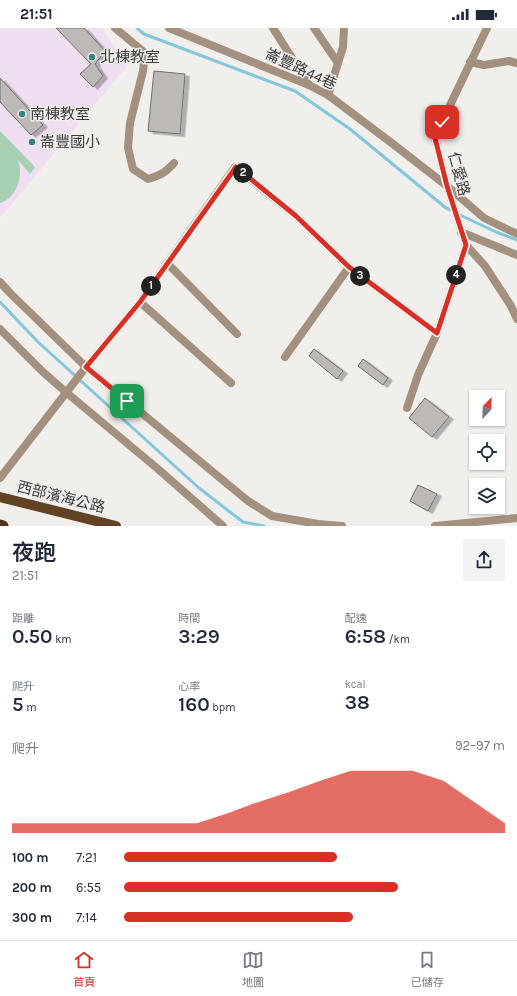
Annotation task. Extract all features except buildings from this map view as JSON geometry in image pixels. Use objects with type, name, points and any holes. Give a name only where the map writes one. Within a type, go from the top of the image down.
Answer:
[{"type":"main road","name":"西部濱海公路","points":[[0,497],[116,526]]},
{"type":"street","points":[[115,28],[145,53],[143,71],[130,124],[128,148],[133,169],[148,179],[165,172],[174,163]]},
{"type":"street","name":"崙豐路44巷","points":[[169,28],[188,32],[328,94],[447,186],[484,218],[517,234]]},
{"type":"street","points":[[273,28],[309,85]]},
{"type":"street","points":[[314,28],[338,63]]},
{"type":"street","points":[[328,94],[343,47],[344,28]]},
{"type":"street","name":"仁愛路","points":[[487,28],[435,138],[447,186],[466,245],[485,266],[511,306],[517,319]]},
{"type":"street","points":[[470,62],[484,65],[509,61],[517,63]]},
{"type":"street","points":[[0,478],[86,367],[140,302],[236,167],[296,216],[349,267],[437,333]]},
{"type":"street","points":[[461,232],[517,255]]},
{"type":"street","points":[[407,408],[418,375],[437,333],[466,245]]},
{"type":"street","points":[[167,263],[237,334]]},
{"type":"street","points":[[285,356],[349,267]]},
{"type":"street","points":[[0,282],[86,367],[248,501],[272,516],[318,524],[342,526]]},
{"type":"street","points":[[140,302],[231,383]]},
{"type":"street","points":[[0,329],[43,372],[223,526]]},
{"type":"street","points":[[435,526],[517,518]]},
{"type":"shaded area","name":"崙豐國小","points":[[0,28],[102,28],[127,66],[0,218]]},
{"type":"green space","points":[[0,131],[35,167],[30,174],[18,160],[20,168],[19,182],[12,195],[0,203]]},
{"type":"waterway","points":[[137,28],[144,34],[295,91],[350,129],[446,208],[453,211]]},
{"type":"waterway","points":[[458,214],[517,240]]},
{"type":"waterway","points":[[0,302],[38,342],[199,488],[243,522],[264,526]]},
{"type":"place","name":"北棟教室","points":[[92,57]]},
{"type":"place","name":"南棟教室","points":[[22,114]]},
{"type":"place","name":"崙豐國小","points":[[32,142]]},
{"type":"route","points":[[127,401],[86,367],[140,302],[236,167],[296,216],[349,267],[437,333],[466,245],[447,186],[435,138],[442,122]]}]
